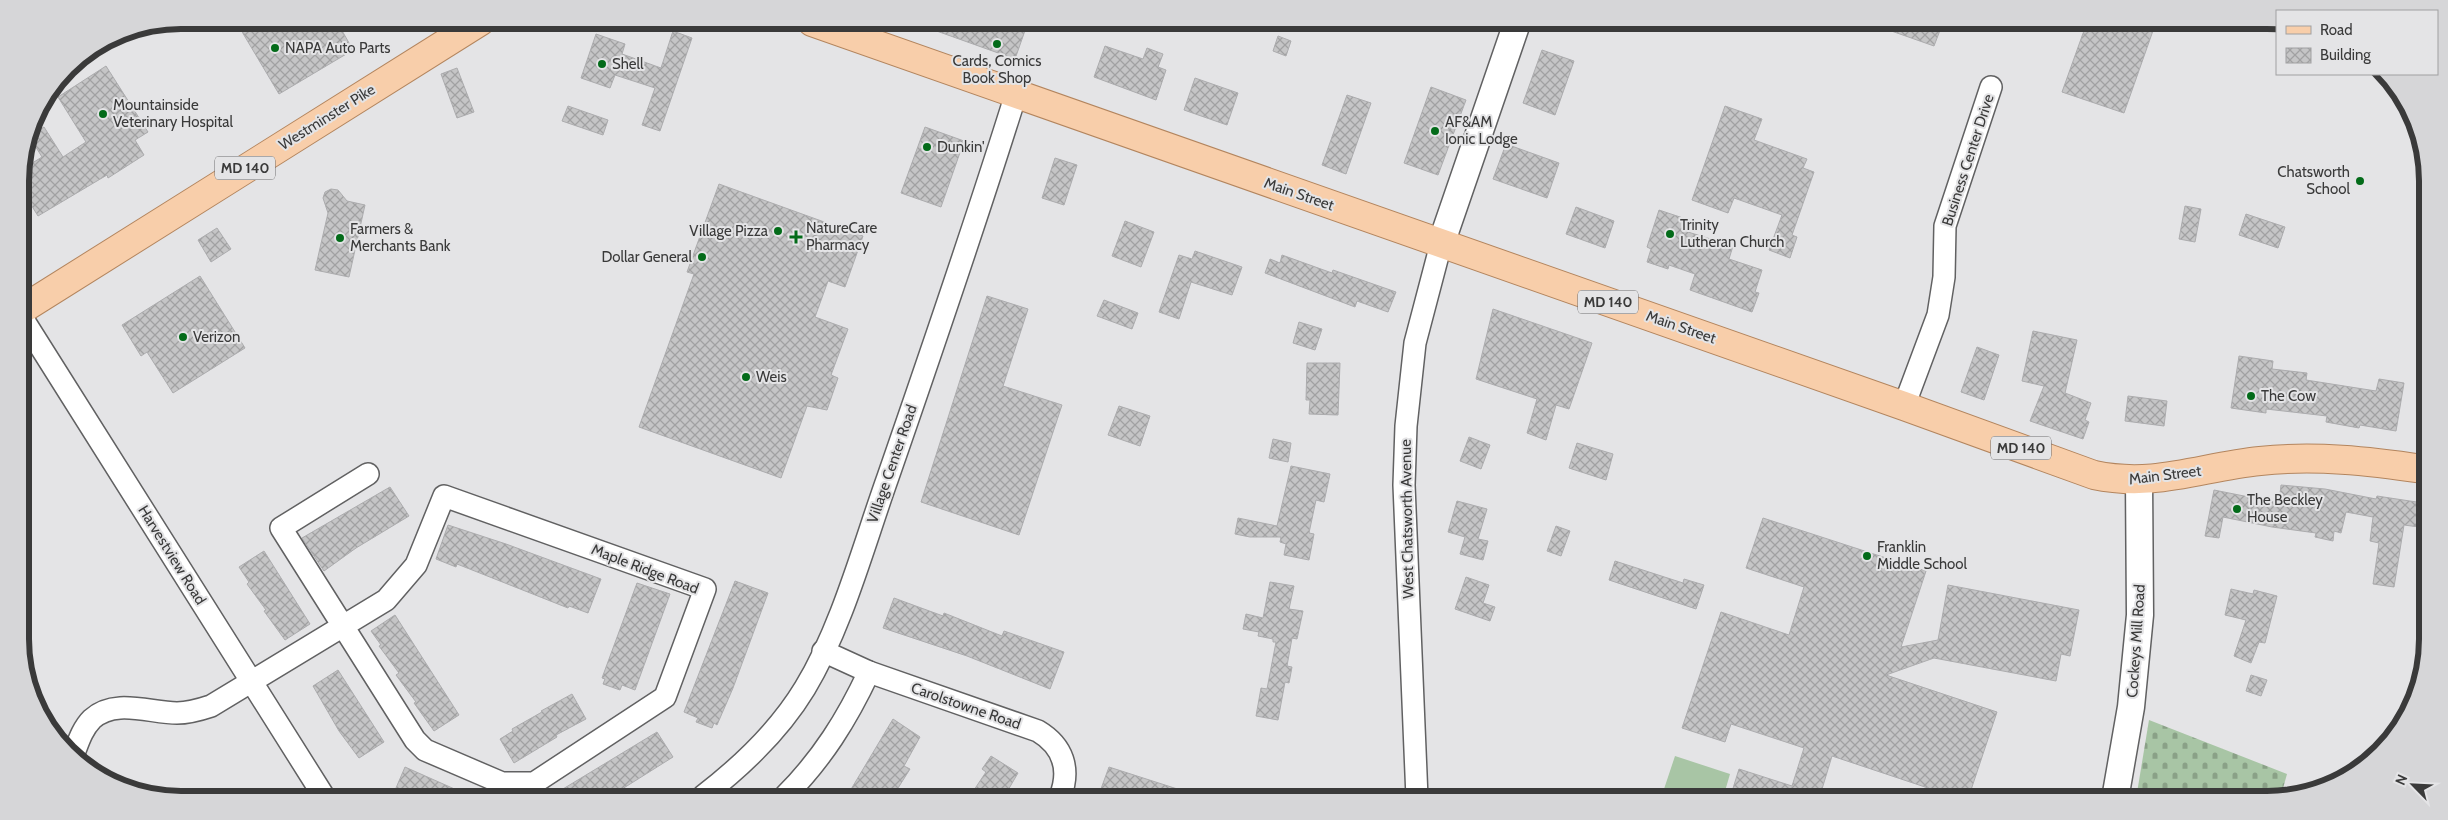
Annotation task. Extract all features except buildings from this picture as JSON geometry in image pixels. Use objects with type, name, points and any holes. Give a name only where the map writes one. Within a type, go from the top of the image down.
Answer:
[{"type":"main road","name":"Westminster Pike","points":[[29,305],[468,29]]},
{"type":"main road","name":"Main Street","points":[[832,29],[1904,406],[2094,475],[2117,480],[2139,480],[2257,461],[2292,458],[2333,458],[2419,469]]},
{"type":"street","points":[[1441,244],[1515,29]]},
{"type":"street","name":"Business Center Drive","points":[[1904,406],[1938,315],[1944,277],[1945,226],[1991,87]]},
{"type":"street","name":"Village Center Road","points":[[709,791],[734,772],[760,746],[805,688],[823,651],[857,563],[970,240],[1016,94]]},
{"type":"street","name":"West Chatsworth Avenue","points":[[1417,791],[1404,485],[1406,426],[1415,344],[1441,244]]},
{"type":"street","name":"Harvestview Road","points":[[29,329],[320,791]]},
{"type":"street","points":[[344,627],[281,528],[368,474]]},
{"type":"street","name":"Cockeys Mill Road","points":[[2116,791],[2131,707],[2140,615],[2139,480]]},
{"type":"street","name":"Maple Ridge Road","points":[[76,749],[83,731],[92,719],[106,709],[125,708],[176,713],[193,712],[210,706],[386,600],[416,565],[444,496],[705,589],[665,697],[534,783],[519,785],[502,783],[425,750],[415,740],[344,627]]},
{"type":"street","name":"Carolstowne Road","points":[[823,651],[869,672],[1038,731],[1050,738],[1064,759],[1065,772],[1061,791]]},
{"type":"street","points":[[790,791],[809,772],[832,742],[852,708],[869,672]]},
{"type":"green space","points":[[2149,720],[2287,774],[2282,790],[2277,791],[2137,791]]},
{"type":"green space","points":[[1675,756],[1730,774],[1725,791],[1663,791]]},
{"type":"place","name":"Cards, Comics Book Shop","points":[[997,44]]},
{"type":"place","name":"NAPA Auto Parts","points":[[275,48]]},
{"type":"place","name":"Shell","points":[[602,64]]},
{"type":"place","name":"Mountainside Veterinary Hospital","points":[[103,114]]},
{"type":"place","name":"AF&AM Ionic Lodge","points":[[1435,131]]},
{"type":"place","name":"Dunkin'","points":[[927,147]]},
{"type":"place","name":"Chatsworth School","points":[[2360,181]]},
{"type":"place","name":"Village Pizza","points":[[778,231]]},
{"type":"place","name":"Trinity Lutheran Church","points":[[1670,234]]},
{"type":"place","name":"NatureCare Pharmacy","points":[[796,237]]},
{"type":"place","name":"Farmers & Merchants Bank","points":[[340,238]]},
{"type":"place","name":"Dollar General","points":[[702,257]]},
{"type":"place","name":"Verizon","points":[[183,337]]},
{"type":"place","name":"Weis","points":[[746,377]]},
{"type":"place","name":"The Cow","points":[[2251,396]]},
{"type":"place","name":"The Beckley House","points":[[2237,509]]},
{"type":"place","name":"Franklin Middle School","points":[[1867,556]]}]
